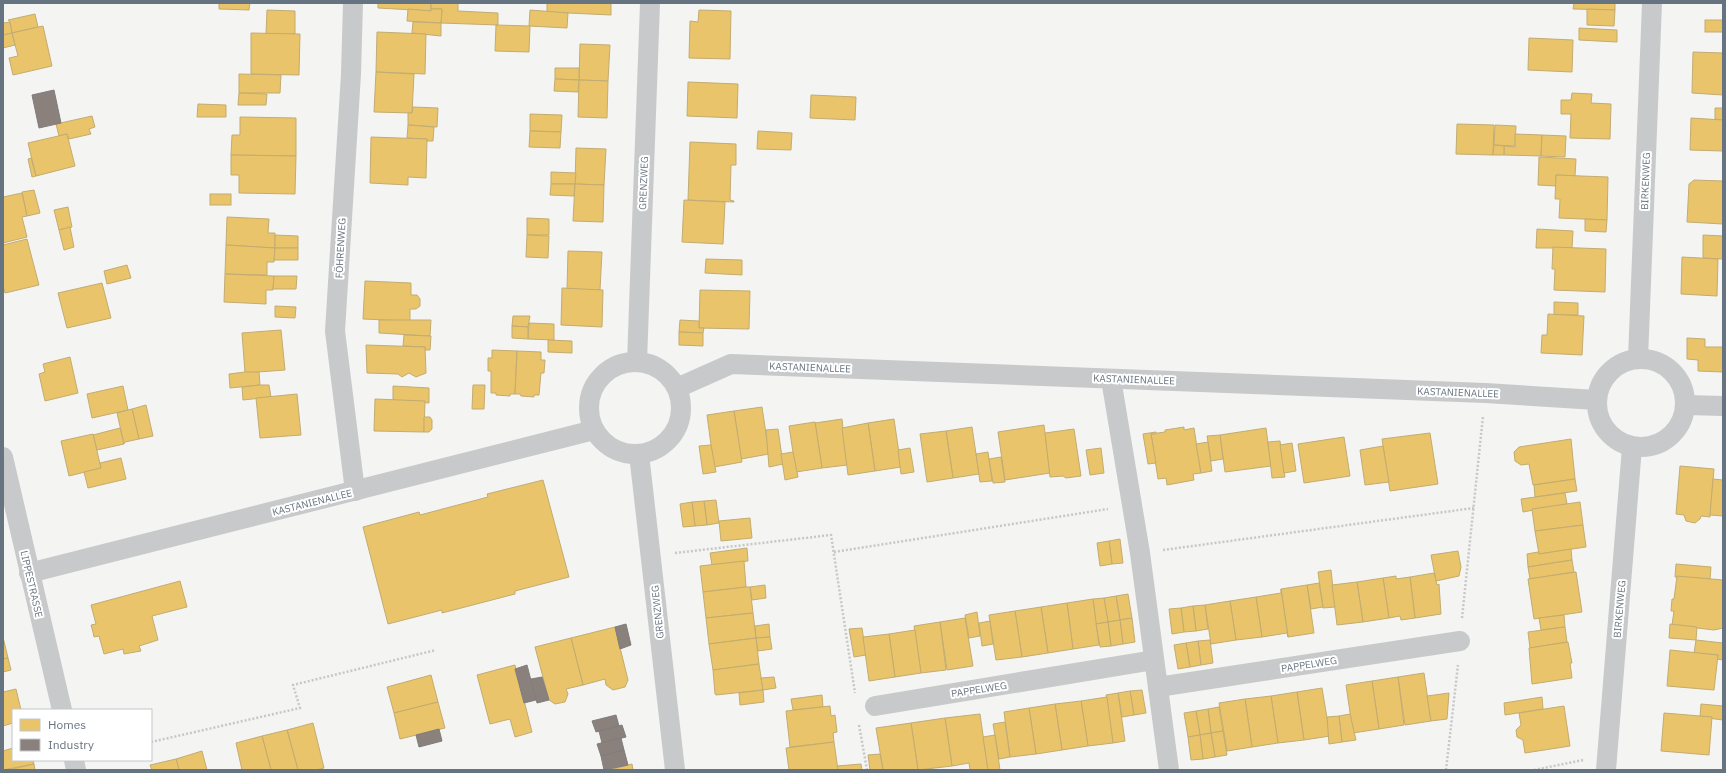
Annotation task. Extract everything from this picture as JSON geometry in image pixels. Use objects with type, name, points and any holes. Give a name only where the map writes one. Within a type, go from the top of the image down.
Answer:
[{"type":"street","name":"FÖHRENWEG","points":[[352,3],[350,82],[335,331],[355,491]]},
{"type":"street","name":"GRENZWEG","points":[[636,362],[650,3]]},
{"type":"street","name":"BIRKENWEG","points":[[1638,359],[1652,3]]},
{"type":"street","points":[[1638,359],[1652,360],[1666,366],[1676,376],[1683,389],[1686,405],[1683,417],[1677,429],[1668,438],[1645,448],[1632,447],[1620,443],[1609,435],[1601,425],[1597,413],[1596,400],[1598,388],[1605,376],[1614,367],[1626,361],[1638,359]]},
{"type":"street","points":[[636,362],[649,364],[670,378],[677,388],[681,402],[681,416],[676,430],[668,441],[657,449],[639,454],[629,454],[615,450],[603,441],[594,430],[589,414],[590,399],[596,384],[607,372],[616,367],[636,362]]},
{"type":"street","name":"KASTANIENALLEE","points":[[677,388],[731,364],[1486,393],[1596,400]]},
{"type":"street","points":[[1111,379],[1140,553],[1169,770]]},
{"type":"street","points":[[1686,405],[1723,406]]},
{"type":"street","name":"KASTANIENALLEE","points":[[29,572],[594,430]]},
{"type":"street","name":"BIRKENWEG","points":[[1607,763],[1632,447]]},
{"type":"street","name":"GRENZWEG","points":[[639,454],[675,770]]},
{"type":"street","name":"LIPPESTRASSE","points":[[3,458],[62,709]]},
{"type":"street","name":"PAPPELWEG","points":[[1158,686],[1460,641]]},
{"type":"street","name":"PAPPELWEG","points":[[866,708],[1154,660]]},
{"type":"path","points":[[1446,770],[1486,393]]},
{"type":"path","points":[[834,552],[1132,505]]},
{"type":"path","points":[[1140,553],[1474,508]]},
{"type":"path","points":[[650,555],[831,535],[866,708],[866,770]]},
{"type":"path","points":[[152,742],[300,708],[293,685],[436,650]]},
{"type":"path","points":[[1534,770],[1607,763]]},
{"type":"building: Homes","points":[[219,3],[250,3],[249,10],[219,9]]},
{"type":"building: Homes","points":[[378,3],[431,3],[431,11],[378,8]]},
{"type":"building: Homes","points":[[431,3],[458,3],[458,11],[498,13],[498,25],[441,23],[442,9],[431,9]]},
{"type":"building: Homes","points":[[547,3],[611,3],[611,15],[547,12]]},
{"type":"building: Homes","points":[[1574,3],[1615,3],[1615,10],[1573,9]]},
{"type":"building: Homes","points":[[408,9],[431,11],[431,9],[442,9],[441,23],[407,21]]},
{"type":"building: Homes","points":[[1587,9],[1615,10],[1614,26],[1587,25]]},
{"type":"building: Homes","points":[[267,10],[295,11],[295,34],[266,34]]},
{"type":"building: Homes","points":[[530,10],[568,13],[567,28],[529,26]]},
{"type":"building: Homes","points":[[699,10],[731,11],[730,59],[689,58],[690,21],[698,22]]},
{"type":"building: Homes","points":[[35,14],[38,27],[12,33],[10,22],[8,20]]},
{"type":"building: Homes","points":[[1705,20],[1723,20],[1723,32],[1705,32]]},
{"type":"building: Homes","points":[[10,22],[12,33],[3,35],[3,23]]},
{"type":"building: Homes","points":[[413,22],[441,23],[441,36],[412,33]]},
{"type":"building: Homes","points":[[496,25],[530,26],[529,52],[495,51]]},
{"type":"building: Homes","points":[[43,26],[52,66],[13,75],[9,58],[18,56],[12,33]]},
{"type":"building: Homes","points":[[1579,28],[1617,30],[1617,42],[1579,40]]},
{"type":"building: Homes","points":[[377,32],[426,34],[425,74],[376,72]]},
{"type":"building: Homes","points":[[12,33],[15,45],[3,48],[3,35]]},
{"type":"building: Homes","points":[[251,33],[300,34],[299,75],[251,74]]},
{"type":"building: Homes","points":[[1529,38],[1573,40],[1572,72],[1528,70]]},
{"type":"building: Homes","points":[[580,44],[610,45],[608,81],[579,80]]},
{"type":"building: Homes","points":[[1693,52],[1723,53],[1723,95],[1692,93]]},
{"type":"building: Homes","points":[[555,68],[579,68],[579,80],[555,79]]},
{"type":"building: Homes","points":[[376,72],[414,74],[412,113],[374,112]]},
{"type":"building: Homes","points":[[239,74],[281,75],[280,93],[239,93]]},
{"type":"building: Homes","points":[[555,79],[579,80],[578,92],[554,91]]},
{"type":"building: Homes","points":[[579,80],[608,81],[607,118],[578,117]]},
{"type":"building: Homes","points":[[688,82],[738,84],[737,118],[687,116]]},
{"type":"building: Homes","points":[[239,93],[267,94],[266,105],[238,105]]},
{"type":"building: Homes","points":[[1572,93],[1592,94],[1591,103],[1611,104],[1610,139],[1570,138],[1571,114],[1561,114],[1561,100],[1571,100]]},
{"type":"building: Homes","points":[[811,95],[856,97],[855,120],[810,118]]},
{"type":"building: Homes","points":[[198,104],[226,105],[226,117],[197,117]]},
{"type":"building: Homes","points":[[413,107],[438,108],[437,127],[408,125],[408,113],[412,113]]},
{"type":"building: Homes","points":[[1715,108],[1723,108],[1723,120],[1715,119]]},
{"type":"building: Homes","points":[[530,114],[562,115],[561,132],[530,131]]},
{"type":"building: Homes","points":[[92,116],[95,127],[89,129],[91,134],[69,139],[67,134],[59,136],[56,124]]},
{"type":"building: Homes","points":[[240,117],[296,118],[296,156],[231,155],[232,135],[240,135]]},
{"type":"building: Homes","points":[[1691,118],[1723,120],[1723,151],[1690,150]]},
{"type":"building: Homes","points":[[1457,124],[1494,125],[1493,155],[1456,154]]},
{"type":"building: Homes","points":[[408,125],[434,127],[433,141],[427,141],[427,139],[407,138]]},
{"type":"building: Homes","points":[[1495,125],[1516,126],[1515,146],[1494,145]]},
{"type":"building: Homes","points":[[530,131],[561,132],[560,148],[529,147]]},
{"type":"building: Homes","points":[[758,131],[792,133],[791,150],[757,149]]},
{"type":"building: Homes","points":[[67,134],[75,166],[36,176],[28,143]]},
{"type":"building: Homes","points":[[1515,134],[1542,135],[1541,156],[1504,155],[1504,146],[1515,147]]},
{"type":"building: Homes","points":[[1542,135],[1566,136],[1565,157],[1541,156]]},
{"type":"building: Homes","points":[[371,137],[427,139],[426,178],[408,177],[408,185],[370,183]]},
{"type":"building: Homes","points":[[690,142],[736,144],[736,165],[731,165],[730,200],[734,202],[688,200]]},
{"type":"building: Homes","points":[[1494,145],[1504,146],[1504,155],[1493,155]]},
{"type":"building: Homes","points":[[576,148],[606,149],[604,185],[575,184]]},
{"type":"building: Homes","points":[[231,155],[296,156],[295,194],[239,193],[239,175],[231,175]]},
{"type":"building: Homes","points":[[1539,157],[1576,159],[1575,176],[1556,175],[1556,186],[1538,185]]},
{"type":"building: Homes","points":[[31,158],[36,176],[32,177],[28,159]]},
{"type":"building: Homes","points":[[551,172],[576,173],[575,184],[551,184]]},
{"type":"building: Homes","points":[[1556,175],[1608,177],[1607,220],[1559,218],[1560,199],[1555,199]]},
{"type":"building: Homes","points":[[1694,180],[1723,181],[1723,224],[1687,222],[1689,184]]},
{"type":"building: Homes","points":[[551,184],[575,184],[574,196],[550,195]]},
{"type":"building: Homes","points":[[575,184],[604,185],[603,222],[573,221]]},
{"type":"building: Homes","points":[[34,190],[40,213],[27,216],[22,192]]},
{"type":"building: Homes","points":[[22,193],[27,216],[22,217],[27,237],[3,243],[3,197]]},
{"type":"building: Homes","points":[[210,194],[231,194],[231,205],[210,205]]},
{"type":"building: Homes","points":[[684,200],[725,202],[723,244],[682,242]]},
{"type":"building: Homes","points":[[68,207],[72,227],[59,230],[54,210]]},
{"type":"building: Homes","points":[[227,217],[269,219],[268,233],[275,233],[275,248],[226,245]]},
{"type":"building: Homes","points":[[527,218],[549,219],[549,235],[527,235]]},
{"type":"building: Homes","points":[[1585,219],[1607,220],[1606,232],[1585,231]]},
{"type":"building: Homes","points":[[70,227],[74,247],[64,250],[59,230]]},
{"type":"building: Homes","points":[[1537,229],[1573,231],[1572,248],[1536,248]]},
{"type":"building: Homes","points":[[275,235],[298,236],[298,248],[275,248]]},
{"type":"building: Homes","points":[[527,235],[549,236],[548,258],[526,257]]},
{"type":"building: Homes","points":[[1703,235],[1723,236],[1723,259],[1703,258]]},
{"type":"building: Homes","points":[[27,239],[39,285],[5,293],[3,286],[3,245]]},
{"type":"building: Homes","points":[[226,245],[275,248],[274,262],[267,262],[267,275],[225,274]]},
{"type":"building: Homes","points":[[1553,247],[1606,249],[1605,292],[1554,290],[1555,269],[1552,269]]},
{"type":"building: Homes","points":[[275,248],[298,248],[298,260],[274,260]]},
{"type":"building: Homes","points":[[568,251],[602,252],[600,290],[567,289]]},
{"type":"building: Homes","points":[[1682,257],[1718,259],[1717,296],[1681,294]]},
{"type":"building: Homes","points":[[706,259],[742,260],[742,275],[705,273]]},
{"type":"building: Homes","points":[[127,265],[131,278],[107,284],[104,271]]},
{"type":"building: Homes","points":[[225,274],[274,276],[273,290],[266,290],[266,304],[224,302]]},
{"type":"building: Homes","points":[[274,276],[297,276],[296,289],[273,289]]},
{"type":"building: Homes","points":[[365,281],[411,283],[411,295],[417,295],[420,299],[420,306],[416,309],[410,309],[410,321],[363,319]]},
{"type":"building: Homes","points":[[102,283],[111,318],[67,328],[58,293]]},
{"type":"building: Homes","points":[[562,288],[603,290],[602,327],[561,325]]},
{"type":"building: Homes","points":[[700,290],[750,291],[749,329],[699,328]]},
{"type":"building: Homes","points":[[1554,302],[1578,303],[1578,315],[1554,315]]},
{"type":"building: Homes","points":[[275,306],[296,307],[295,318],[275,317]]},
{"type":"building: Homes","points":[[1548,314],[1584,316],[1582,355],[1541,353],[1542,335],[1547,335]]},
{"type":"building: Homes","points":[[513,316],[530,316],[528,327],[512,326]]},
{"type":"building: Homes","points":[[379,320],[431,320],[430,336],[379,333]]},
{"type":"building: Homes","points":[[680,320],[699,321],[699,328],[704,328],[703,333],[679,332]]},
{"type":"building: Homes","points":[[529,323],[554,324],[554,340],[528,339]]},
{"type":"building: Homes","points":[[512,326],[528,327],[528,339],[512,338]]},
{"type":"building: Homes","points":[[281,330],[285,370],[245,373],[242,333]]},
{"type":"building: Homes","points":[[679,332],[703,333],[703,346],[679,345]]},
{"type":"building: Homes","points":[[404,335],[431,336],[430,350],[425,350],[425,347],[403,346]]},
{"type":"building: Homes","points":[[1687,338],[1705,339],[1705,347],[1723,347],[1723,372],[1698,371],[1698,360],[1687,359]]},
{"type":"building: Homes","points":[[548,340],[572,341],[572,353],[548,352]]},
{"type":"building: Homes","points":[[366,345],[425,347],[426,373],[416,377],[409,373],[402,377],[398,374],[367,373]]},
{"type":"building: Homes","points":[[492,350],[517,351],[515,394],[510,394],[510,396],[491,393],[491,371],[488,371],[488,358],[492,358]]},
{"type":"building: Homes","points":[[517,351],[541,352],[541,360],[545,360],[544,373],[541,373],[539,395],[534,395],[534,397],[515,394]]},
{"type":"building: Homes","points":[[70,357],[78,393],[45,401],[39,374],[45,372],[43,364]]},
{"type":"building: Homes","points":[[259,372],[260,385],[230,388],[229,374]]},
{"type":"building: Homes","points":[[269,385],[271,397],[243,400],[242,387]]},
{"type":"building: Homes","points":[[473,385],[485,385],[484,409],[472,409]]},
{"type":"building: Homes","points":[[123,386],[128,410],[92,418],[87,394]]},
{"type":"building: Homes","points":[[393,386],[429,388],[429,403],[393,400]]},
{"type":"building: Homes","points":[[297,394],[301,435],[260,438],[256,398]]},
{"type":"building: Homes","points":[[375,399],[425,401],[424,432],[374,431]]},
{"type":"building: Homes","points":[[146,405],[153,436],[139,439],[132,409]]},
{"type":"building: Homes","points":[[762,407],[769,454],[741,459],[734,411]]},
{"type":"building: Homes","points":[[132,409],[139,439],[125,442],[124,444],[117,413]]},
{"type":"building: Homes","points":[[734,411],[742,462],[714,467],[707,415]]},
{"type":"building: Homes","points":[[424,417],[430,417],[432,420],[432,429],[429,432],[424,432]]},
{"type":"building: Homes","points":[[842,419],[847,465],[822,468],[815,423]]},
{"type":"building: Homes","points":[[894,419],[901,467],[875,471],[868,423]]},
{"type":"building: Homes","points":[[815,422],[822,468],[796,472],[789,426]]},
{"type":"building: Homes","points":[[868,423],[875,471],[848,475],[842,428]]},
{"type":"building: Homes","points":[[1044,425],[1050,473],[1005,480],[998,432]]},
{"type":"building: Homes","points":[[972,427],[979,474],[953,478],[946,431]]},
{"type":"building: Homes","points":[[1184,427],[1184,430],[1194,428],[1201,473],[1193,474],[1194,480],[1167,485],[1166,478],[1158,479],[1151,434]]},
{"type":"building: Homes","points":[[120,428],[124,444],[97,450],[93,435]]},
{"type":"building: Homes","points":[[1266,428],[1271,466],[1225,472],[1220,435]]},
{"type":"building: Homes","points":[[778,429],[783,464],[769,467],[766,430]]},
{"type":"building: Homes","points":[[1074,429],[1081,476],[1066,478],[1063,476],[1050,477],[1045,433]]},
{"type":"building: Homes","points":[[946,431],[953,478],[927,482],[920,434]]},
{"type":"building: Homes","points":[[1156,432],[1156,434],[1151,434],[1156,463],[1148,464],[1143,434]]},
{"type":"building: Homes","points":[[1430,433],[1438,484],[1390,491],[1382,439]]},
{"type":"building: Homes","points":[[93,434],[101,468],[69,476],[61,441]]},
{"type":"building: Homes","points":[[1220,435],[1223,459],[1211,461],[1207,436]]},
{"type":"building: Homes","points":[[1344,437],[1350,476],[1304,483],[1298,444]]},
{"type":"building: Homes","points":[[1571,439],[1575,479],[1533,485],[1529,464],[1521,465],[1515,461],[1514,452],[1519,447]]},
{"type":"building: Homes","points":[[1280,441],[1285,477],[1272,478],[1268,442]]},
{"type":"building: Homes","points":[[1208,442],[1212,471],[1201,473],[1196,444]]},
{"type":"building: Homes","points":[[1292,443],[1296,471],[1284,473],[1280,445]]},
{"type":"building: Homes","points":[[711,445],[716,472],[703,474],[699,446]]},
{"type":"building: Homes","points":[[1383,446],[1389,482],[1365,485],[1360,450]]},
{"type":"building: Homes","points":[[910,448],[914,472],[901,474],[898,450]]},
{"type":"building: Homes","points":[[1101,448],[1104,473],[1090,475],[1086,450]]},
{"type":"building: Homes","points":[[793,452],[798,477],[785,480],[781,454]]},
{"type":"building: Homes","points":[[988,452],[992,481],[980,482],[976,454]]},
{"type":"building: Homes","points":[[1001,457],[1005,482],[993,483],[989,459]]},
{"type":"building: Homes","points":[[121,458],[126,479],[88,488],[84,472],[101,468],[100,463]]},
{"type":"building: Homes","points":[[1680,466],[1714,469],[1710,517],[1701,516],[1695,523],[1686,521],[1684,515],[1676,514]]},
{"type":"building: Homes","points":[[1575,479],[1577,491],[1535,497],[1534,485]]},
{"type":"building: Homes","points":[[1713,479],[1723,480],[1723,516],[1710,515]]},
{"type":"building: Homes","points":[[543,480],[569,577],[515,591],[515,594],[442,613],[442,610],[388,624],[363,527],[419,512],[420,515],[488,497],[487,494]]},
{"type":"building: Homes","points":[[1565,493],[1567,504],[1523,512],[1521,499]]},
{"type":"building: Homes","points":[[716,500],[719,523],[707,525],[704,501]]},
{"type":"building: Homes","points":[[704,501],[707,525],[695,526],[692,502]]},
{"type":"building: Homes","points":[[692,502],[695,526],[683,527],[680,504]]},
{"type":"building: Homes","points":[[1580,502],[1583,525],[1535,531],[1532,509]]},
{"type":"building: Homes","points":[[750,518],[752,538],[721,541],[719,521]]},
{"type":"building: Homes","points":[[1583,525],[1586,547],[1539,554],[1535,531]]},
{"type":"building: Homes","points":[[1120,539],[1123,563],[1112,564],[1109,541]]},
{"type":"building: Homes","points":[[1109,541],[1112,564],[1100,566],[1097,543]]},
{"type":"building: Homes","points":[[747,548],[748,561],[712,565],[710,553]]},
{"type":"building: Homes","points":[[1571,549],[1572,560],[1528,567],[1527,554],[1538,552],[1539,554]]},
{"type":"building: Homes","points":[[1458,551],[1461,567],[1459,576],[1436,581],[1431,555]]},
{"type":"building: Homes","points":[[1572,560],[1574,572],[1530,579],[1528,567]]},
{"type":"building: Homes","points":[[744,561],[746,587],[703,592],[700,566]]},
{"type":"building: Homes","points":[[1676,564],[1711,567],[1710,579],[1675,577]]},
{"type":"building: Homes","points":[[1331,570],[1335,607],[1323,608],[1318,572]]},
{"type":"building: Homes","points":[[1576,572],[1582,612],[1534,619],[1528,579]]},
{"type":"building: Homes","points":[[1434,573],[1437,585],[1439,584],[1441,614],[1415,618],[1410,577]]},
{"type":"building: Homes","points":[[1396,576],[1396,579],[1410,577],[1415,618],[1401,620],[1400,616],[1389,618],[1383,578]]},
{"type":"building: Homes","points":[[1677,576],[1723,580],[1723,628],[1714,630],[1672,625],[1674,611],[1671,611],[1672,599],[1674,599]]},
{"type":"building: Homes","points":[[1383,578],[1389,618],[1363,622],[1357,582]]},
{"type":"building: Homes","points":[[180,581],[187,607],[152,616],[158,640],[139,646],[141,651],[124,654],[123,649],[104,654],[99,636],[94,637],[91,625],[96,624],[91,605]]},
{"type":"building: Homes","points":[[1357,582],[1363,622],[1337,625],[1332,585]]},
{"type":"building: Homes","points":[[1319,583],[1323,607],[1311,609],[1307,585]]},
{"type":"building: Homes","points":[[765,585],[766,598],[752,600],[750,587]]},
{"type":"building: Homes","points":[[1307,585],[1314,633],[1288,637],[1281,589]]},
{"type":"building: Homes","points":[[750,587],[753,613],[706,618],[703,592]]},
{"type":"building: Homes","points":[[1281,589],[1288,637],[1287,633],[1262,637],[1256,597],[1281,593]]},
{"type":"building: Homes","points":[[1128,594],[1132,618],[1120,620],[1116,596]]},
{"type":"building: Homes","points":[[1116,596],[1120,620],[1108,622],[1104,598]]},
{"type":"building: Homes","points":[[1256,597],[1262,637],[1236,640],[1230,601]]},
{"type":"building: Homes","points":[[1104,598],[1108,622],[1096,624],[1093,599]]},
{"type":"building: Homes","points":[[1093,599],[1099,645],[1073,649],[1067,603]]},
{"type":"building: Homes","points":[[1230,601],[1236,640],[1211,644],[1205,605]]},
{"type":"building: Homes","points":[[1067,603],[1073,649],[1048,653],[1041,607]]},
{"type":"building: Homes","points":[[1205,605],[1208,629],[1196,631],[1193,606]]},
{"type":"building: Homes","points":[[1193,606],[1196,631],[1184,632],[1181,608]]},
{"type":"building: Homes","points":[[1041,607],[1048,653],[1022,657],[1015,611]]},
{"type":"building: Homes","points":[[1181,608],[1184,632],[1172,634],[1169,609]]},
{"type":"building: Homes","points":[[1015,611],[1022,657],[996,660],[989,615]]},
{"type":"building: Homes","points":[[977,612],[980,636],[969,638],[965,615]]},
{"type":"building: Homes","points":[[753,613],[756,638],[709,644],[706,618]]},
{"type":"building: Homes","points":[[1564,615],[1565,627],[1541,630],[1539,618]]},
{"type":"building: Homes","points":[[965,618],[973,666],[947,670],[940,622]]},
{"type":"building: Homes","points":[[1132,618],[1135,642],[1123,644],[1120,620]]},
{"type":"building: Homes","points":[[1120,620],[1123,644],[1111,646],[1108,622]]},
{"type":"building: Homes","points":[[990,621],[993,644],[982,646],[979,623]]},
{"type":"building: Homes","points":[[940,622],[946,670],[921,673],[914,626]]},
{"type":"building: Homes","points":[[1108,622],[1111,646],[1100,647],[1096,624]]},
{"type":"building: Homes","points":[[769,624],[770,637],[756,638],[755,626]]},
{"type":"building: Homes","points":[[1670,624],[1697,627],[1696,640],[1669,638]]},
{"type":"building: Homes","points":[[615,627],[628,680],[625,687],[613,690],[606,685],[605,679],[583,685],[571,638]]},
{"type":"building: Homes","points":[[1565,627],[1567,642],[1530,648],[1528,632]]},
{"type":"building: Homes","points":[[862,628],[866,655],[854,657],[849,629]]},
{"type":"building: Homes","points":[[915,630],[921,673],[895,677],[889,634]]},
{"type":"building: Homes","points":[[889,634],[895,677],[869,681],[863,637]]},
{"type":"building: Homes","points":[[3,637],[8,658],[3,659]]},
{"type":"building: Homes","points":[[770,637],[772,649],[758,651],[756,638]]},
{"type":"building: Homes","points":[[571,638],[583,685],[566,689],[568,694],[565,702],[555,704],[549,700],[535,647]]},
{"type":"building: Homes","points":[[756,638],[759,664],[713,670],[709,644]]},
{"type":"building: Homes","points":[[1210,640],[1213,663],[1201,665],[1198,641]]},
{"type":"building: Homes","points":[[1696,640],[1723,643],[1723,660],[1717,659],[1718,655],[1694,653]]},
{"type":"building: Homes","points":[[1198,641],[1201,665],[1190,667],[1186,643]]},
{"type":"building: Homes","points":[[1568,642],[1572,663],[1570,663],[1572,678],[1532,684],[1529,648]]},
{"type":"building: Homes","points":[[1186,643],[1190,667],[1178,669],[1174,645]]},
{"type":"building: Homes","points":[[1670,650],[1718,655],[1714,690],[1667,686]]},
{"type":"building: Homes","points":[[8,658],[11,670],[3,672],[3,659]]},
{"type":"building: Homes","points":[[759,664],[763,690],[715,694],[713,670]]},
{"type":"building: Homes","points":[[515,665],[532,732],[515,737],[510,719],[490,724],[477,675]]},
{"type":"building: Homes","points":[[1424,673],[1431,721],[1405,725],[1398,677]]},
{"type":"building: Homes","points":[[431,675],[438,702],[394,713],[387,687]]},
{"type":"building: Homes","points":[[774,677],[776,688],[763,690],[761,678]]},
{"type":"building: Homes","points":[[1398,677],[1404,725],[1379,729],[1372,681]]},
{"type":"building: Homes","points":[[1372,681],[1379,729],[1353,733],[1346,685]]},
{"type":"building: Homes","points":[[1322,688],[1330,736],[1304,740],[1297,692]]},
{"type":"building: Homes","points":[[16,689],[21,709],[12,709],[12,723],[3,726],[3,692]]},
{"type":"building: Homes","points":[[763,690],[764,702],[740,705],[739,693]]},
{"type":"building: Homes","points":[[1142,690],[1146,713],[1134,715],[1130,691]]},
{"type":"building: Homes","points":[[1130,691],[1134,715],[1122,717],[1118,693]]},
{"type":"building: Homes","points":[[1297,692],[1304,740],[1278,743],[1271,696]]},
{"type":"building: Homes","points":[[1118,693],[1125,741],[1113,743],[1106,695]]},
{"type":"building: Homes","points":[[1449,693],[1447,719],[1431,721],[1427,696]]},
{"type":"building: Homes","points":[[822,695],[823,707],[793,710],[791,699]]},
{"type":"building: Homes","points":[[1271,696],[1278,743],[1252,747],[1245,699]]},
{"type":"building: Homes","points":[[1107,697],[1113,743],[1088,746],[1081,701]]},
{"type":"building: Homes","points":[[1542,697],[1543,709],[1505,715],[1504,703]]},
{"type":"building: Homes","points":[[1245,699],[1252,747],[1227,751],[1219,703]]},
{"type":"building: Homes","points":[[1081,701],[1088,746],[1062,750],[1055,704]]},
{"type":"building: Homes","points":[[438,702],[445,728],[400,739],[394,713]]},
{"type":"building: Homes","points":[[1055,704],[1062,750],[1036,754],[1029,708]]},
{"type":"building: Homes","points":[[1701,704],[1723,706],[1723,720],[1700,717]]},
{"type":"building: Homes","points":[[830,706],[831,716],[835,715],[837,732],[833,733],[834,742],[790,747],[786,711]]},
{"type":"building: Homes","points":[[1564,706],[1570,746],[1525,753],[1523,740],[1517,737],[1516,730],[1521,725],[1519,713]]},
{"type":"building: Homes","points":[[1219,707],[1223,731],[1211,733],[1208,709]]},
{"type":"building: Homes","points":[[1029,708],[1036,754],[1010,757],[1004,712]]},
{"type":"building: Homes","points":[[1208,709],[1211,733],[1200,735],[1196,711]]},
{"type":"building: Homes","points":[[1196,711],[1200,735],[1188,737],[1184,713]]},
{"type":"building: Homes","points":[[1664,713],[1712,717],[1709,755],[1661,751]]},
{"type":"building: Homes","points":[[980,714],[988,770],[970,770],[969,763],[952,766],[945,718]]},
{"type":"building: Homes","points":[[1350,714],[1356,740],[1342,742],[1339,716]]},
{"type":"building: Homes","points":[[1339,716],[1342,742],[1329,744],[1327,717]]},
{"type":"building: Homes","points":[[945,718],[952,766],[918,770],[911,723]]},
{"type":"building: Homes","points":[[1005,722],[1010,757],[999,759],[993,724]]},
{"type":"building: Homes","points":[[313,723],[324,768],[316,770],[298,770],[287,730]]},
{"type":"building: Homes","points":[[911,723],[918,770],[883,770],[876,728]]},
{"type":"building: Homes","points":[[287,730],[298,770],[271,770],[262,736]]},
{"type":"building: Homes","points":[[1223,731],[1227,755],[1215,757],[1211,733]]},
{"type":"building: Homes","points":[[1211,733],[1215,757],[1203,759],[1200,735]]},
{"type":"building: Homes","points":[[995,735],[1000,770],[988,770],[983,737]]},
{"type":"building: Homes","points":[[1200,735],[1203,759],[1191,760],[1188,737]]},
{"type":"building: Homes","points":[[262,736],[271,770],[242,770],[236,743]]},
{"type":"building: Homes","points":[[834,742],[838,770],[789,770],[786,748]]},
{"type":"building: Homes","points":[[12,748],[12,761],[33,761],[34,764],[3,770],[3,751]]},
{"type":"building: Homes","points":[[202,751],[207,770],[179,770],[176,759]]},
{"type":"building: Homes","points":[[880,754],[883,770],[870,770],[868,755]]},
{"type":"building: Homes","points":[[176,759],[179,770],[152,770],[150,765]]},
{"type":"building: Homes","points":[[34,764],[35,770],[8,770]]},
{"type":"building: Homes","points":[[632,764],[633,770],[609,770],[628,765]]},
{"type":"building: Homes","points":[[861,764],[862,770],[838,770],[837,766]]},
{"type":"building: Industry","points":[[54,90],[61,123],[39,128],[32,95]]},
{"type":"building: Industry","points":[[626,624],[631,645],[620,649],[615,627]]},
{"type":"building: Industry","points":[[527,665],[536,700],[524,703],[515,669]]},
{"type":"building: Industry","points":[[542,677],[549,700],[537,703],[531,679]]},
{"type":"building: Industry","points":[[616,715],[619,726],[596,732],[592,721]]},
{"type":"building: Industry","points":[[622,725],[626,737],[602,743],[599,731]]},
{"type":"building: Industry","points":[[439,729],[442,741],[419,747],[416,735]]},
{"type":"building: Industry","points":[[621,738],[624,750],[601,756],[597,744]]},
{"type":"building: Industry","points":[[624,750],[628,765],[604,770],[601,756]]}]
